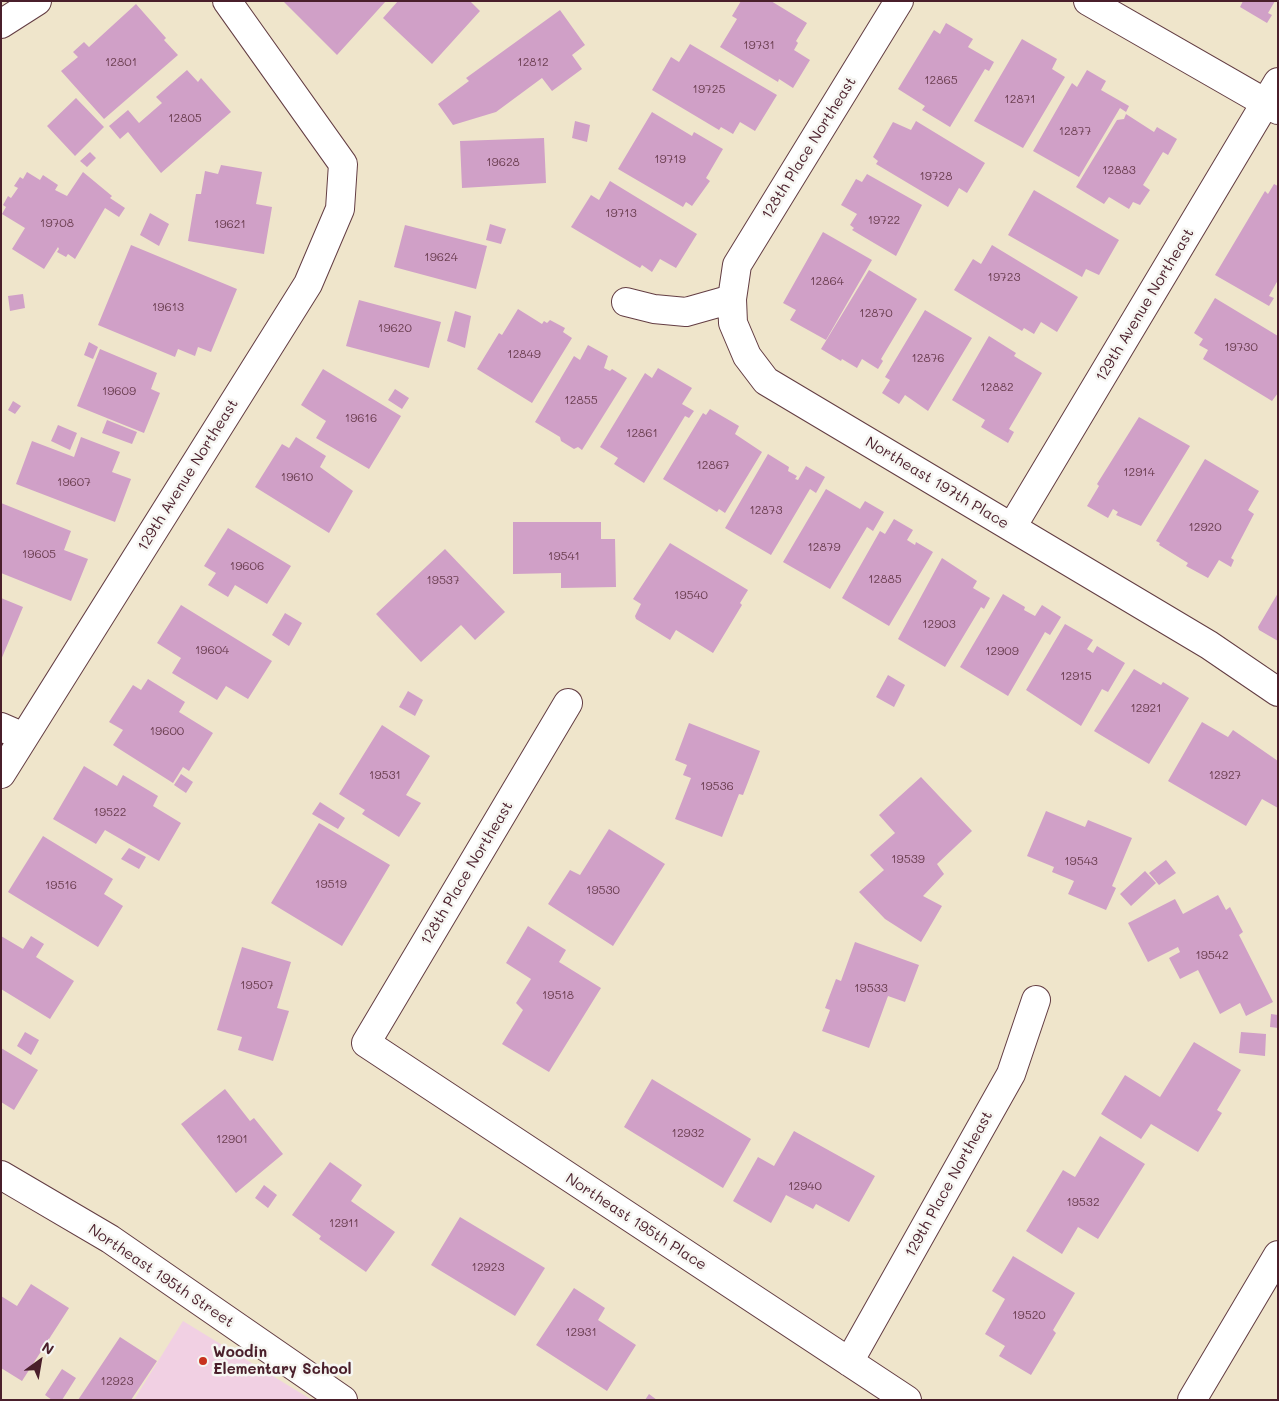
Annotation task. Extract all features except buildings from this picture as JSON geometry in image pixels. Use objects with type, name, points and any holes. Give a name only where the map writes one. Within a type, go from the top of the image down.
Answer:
[{"type":"street","points":[[1,24],[37,1]]},
{"type":"street","name":"129th Avenue Northeast","points":[[1,774],[12,732],[308,284],[340,209],[343,164],[227,1]]},
{"type":"street","name":"128th Place Northeast","points":[[732,299],[737,264],[899,1]]},
{"type":"street","points":[[1088,1],[1274,98]]},
{"type":"street","name":"129th Avenue Northeast","points":[[1012,527],[1274,98]]},
{"type":"street","points":[[626,302],[686,312],[732,299]]},
{"type":"street","name":"Northeast 197th Place","points":[[732,299],[733,323],[747,356],[766,381],[1209,645],[1278,692]]},
{"type":"street","name":"128th Place Northeast","points":[[366,1043],[568,703]]},
{"type":"street","name":"129th Place Northeast","points":[[849,1362],[1011,1074],[1036,1000]]},
{"type":"street","name":"Northeast 195th Place","points":[[366,1043],[907,1400]]},
{"type":"street","name":"Northeast 195th Street","points":[[1,1175],[110,1239],[342,1400]]},
{"type":"street","points":[[1192,1400],[1278,1254]]},
{"type":"shaded area","name":"Woodin Elementary School","points":[[183,1321],[312,1400],[134,1400]]},
{"type":"place","name":"Woodin Elementary School","points":[[203,1361]]}]
